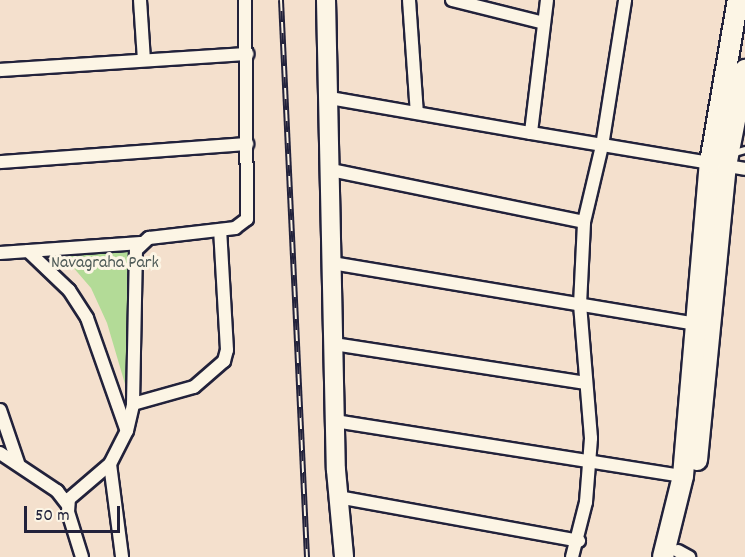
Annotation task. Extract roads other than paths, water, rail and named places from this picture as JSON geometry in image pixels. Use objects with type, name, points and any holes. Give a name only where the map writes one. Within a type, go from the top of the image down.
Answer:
[{"type":"main road","points":[[677,555],[695,324],[731,161],[738,0]]},
{"type":"main road","points":[[677,555],[695,478],[731,161],[745,72]]},
{"type":"street","points":[[140,0],[144,60]]},
{"type":"street","points":[[0,253],[141,243],[149,238],[235,228],[247,219],[245,0]]},
{"type":"street","points":[[326,0],[330,98],[335,421],[338,497],[344,557]]},
{"type":"street","points":[[409,0],[417,113]]},
{"type":"street","points":[[452,0],[544,23]]},
{"type":"street","points":[[531,133],[547,0]]},
{"type":"street","points":[[572,557],[579,541],[589,462],[580,305],[584,222],[602,146],[625,0]]},
{"type":"street","points":[[0,70],[247,54]]},
{"type":"street","points":[[330,98],[602,146],[731,161]]},
{"type":"street","points":[[0,162],[247,144]]},
{"type":"street","points":[[331,171],[584,222]]},
{"type":"street","points":[[133,404],[194,387],[224,361],[227,350],[220,230]]},
{"type":"street","points":[[68,505],[76,491],[110,464],[127,430],[133,404],[135,257],[141,243]]},
{"type":"street","points":[[28,251],[69,290],[87,318],[127,430]]},
{"type":"street","points":[[332,263],[695,324]]},
{"type":"street","points":[[334,344],[586,383]]},
{"type":"street","points":[[0,411],[18,463]]},
{"type":"street","points":[[335,421],[683,476]]},
{"type":"street","points":[[0,453],[57,491],[68,505],[82,557]]},
{"type":"street","points":[[110,464],[122,557]]},
{"type":"street","points":[[338,497],[579,541]]},
{"type":"railway","points":[[281,0],[307,557]]},
{"type":"park label","name":"Navagraha Park","points":[[105,264]]}]
